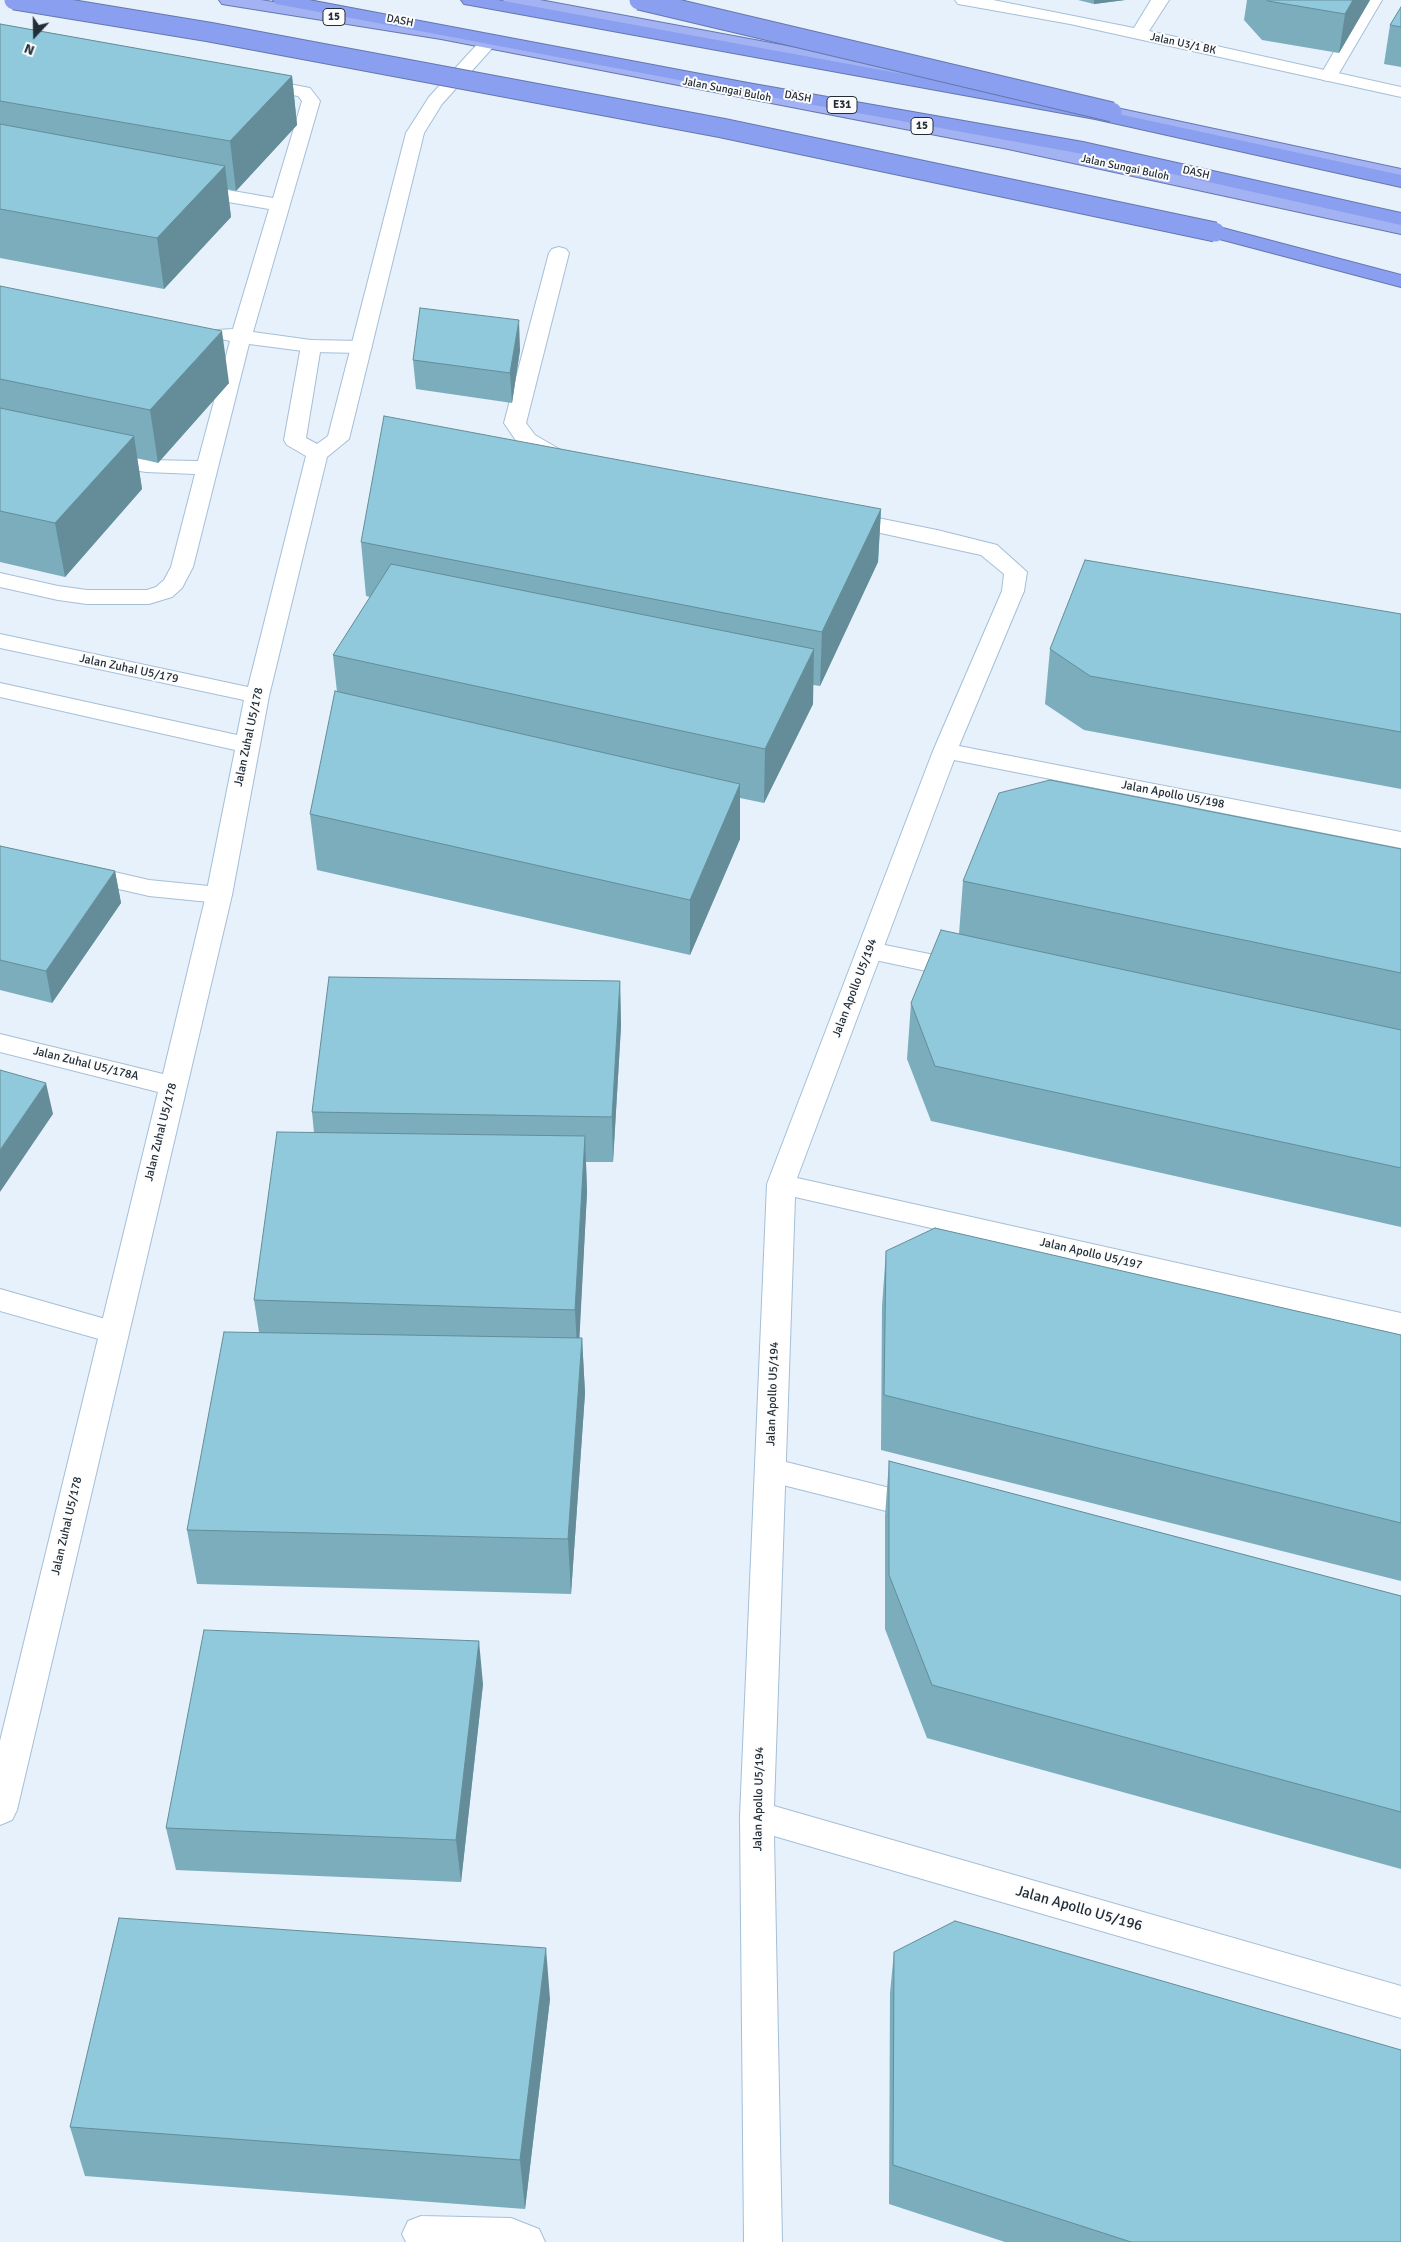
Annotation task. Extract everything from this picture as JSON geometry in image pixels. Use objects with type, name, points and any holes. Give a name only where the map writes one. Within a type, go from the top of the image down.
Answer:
[{"type":"highway","points":[[14,0],[209,32],[722,128],[1215,232],[1401,274]]},
{"type":"highway","name":"Jalan Sungai Buloh","points":[[228,0],[441,34],[1008,143],[1401,228]]},
{"type":"highway","name":"DASH","points":[[282,0],[748,88],[1083,148],[1401,219]]},
{"type":"highway","points":[[470,0],[1095,114],[1401,181]]},
{"type":"highway","points":[[512,0],[1112,112]]},
{"type":"highway","points":[[639,0],[1112,112],[1401,175]]},
{"type":"highway","points":[[1215,232],[1401,281]]},
{"type":"street","name":"Jalan U3/1 BK","points":[[964,0],[1138,34],[1401,92]]},
{"type":"street","points":[[1138,34],[1160,0]]},
{"type":"street","points":[[1329,76],[1373,0]]},
{"type":"street","points":[[311,346],[295,440],[317,454],[338,439],[415,133],[435,101],[487,44]]},
{"type":"street","points":[[0,580],[87,597],[149,597],[164,592],[174,584],[182,567],[241,337],[311,101],[304,92],[242,80]]},
{"type":"street","points":[[174,186],[280,205]]},
{"type":"street","points":[[559,253],[515,423],[527,440],[559,458],[588,465]]},
{"type":"street","points":[[202,330],[311,346],[362,347]]},
{"type":"street","name":"Jalan Zuhal U5/178","points":[[0,1810],[218,895],[257,696],[317,454]]},
{"type":"street","points":[[85,456],[146,466],[207,468]]},
{"type":"street","name":"Jalan Apollo U5/194","points":[[763,2242],[757,1816],[781,1184],[946,751],[1013,591],[1016,572],[989,550],[938,537],[820,513]]},
{"type":"street","name":"Jalan Zuhal U5/179","points":[[0,641],[257,696]]},
{"type":"street","points":[[0,690],[247,745]]},
{"type":"street","name":"Jalan Apollo U5/198","points":[[946,751],[1401,840]]},
{"type":"street","points":[[56,867],[149,888],[218,895]]},
{"type":"street","points":[[870,951],[986,974]]},
{"type":"street","name":"Jalan Zuhal U5/178A","points":[[0,1043],[172,1086]]},
{"type":"street","name":"Jalan Apollo U5/197","points":[[781,1184],[1401,1324]]},
{"type":"street","points":[[0,1300],[113,1332]]},
{"type":"street","points":[[770,1470],[952,1516]]},
{"type":"street","name":"Jalan Apollo U5/196","points":[[757,1816],[1401,2002]]},
{"type":"street","points":[[420,2234],[512,2236],[526,2242]]},
{"type":"building","points":[[1267,0],[1353,0],[1345,14]]},
{"type":"building","points":[[1401,7],[1401,27],[1390,25]]},
{"type":"building","points":[[0,24],[292,76],[230,141],[0,101]]},
{"type":"building","points":[[0,124],[225,166],[157,238],[0,209]]},
{"type":"building","points":[[0,286],[222,331],[150,410],[0,379]]},
{"type":"building","points":[[420,308],[519,320],[510,373],[413,360]]},
{"type":"building","points":[[0,408],[134,436],[55,523],[0,511]]},
{"type":"building","points":[[384,416],[881,509],[822,632],[361,542]]},
{"type":"building","points":[[1085,560],[1401,614],[1401,732],[1090,676],[1050,649]]},
{"type":"building","points":[[391,564],[814,649],[765,749],[333,655]]},
{"type":"building","points":[[335,691],[740,784],[690,900],[310,814]]},
{"type":"building","points":[[1050,780],[1401,849],[1401,973],[963,881],[999,793]]},
{"type":"building","points":[[0,846],[115,871],[46,971],[0,960]]},
{"type":"building","points":[[941,930],[1401,1030],[1401,1168],[935,1066],[911,1003]]},
{"type":"building","points":[[329,977],[620,981],[612,1117],[312,1112]]},
{"type":"building","points":[[0,1070],[46,1083],[0,1150]]},
{"type":"building","points":[[277,1132],[585,1136],[575,1310],[254,1300]]},
{"type":"building","points":[[935,1228],[1401,1335],[1401,1523],[884,1395],[886,1251]]},
{"type":"building","points":[[224,1332],[582,1338],[568,1539],[187,1530]]},
{"type":"building","points":[[889,1461],[1401,1596],[1401,1812],[932,1685],[889,1575]]},
{"type":"building","points":[[204,1630],[479,1641],[456,1840],[166,1828]]},
{"type":"building","points":[[119,1918],[546,1948],[520,2160],[70,2127]]},
{"type":"building","points":[[955,1921],[1401,2050],[1401,2242],[1131,2242],[893,2165],[894,1952]]}]
